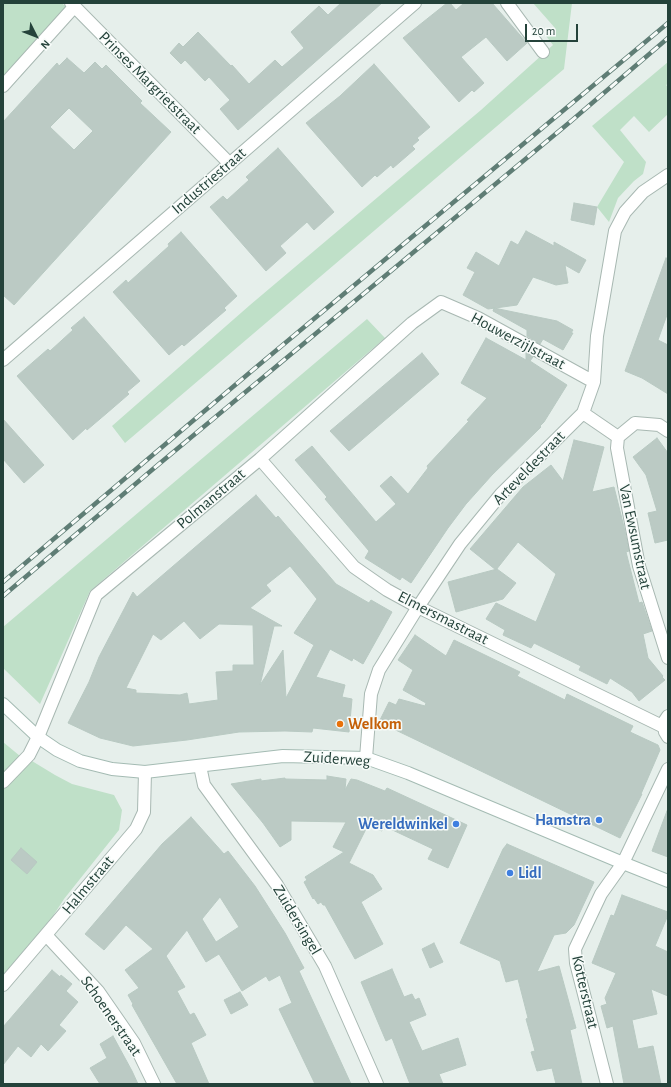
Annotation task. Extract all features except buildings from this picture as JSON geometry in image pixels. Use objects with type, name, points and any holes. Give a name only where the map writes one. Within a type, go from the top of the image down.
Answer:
[{"type":"street","name":"Industriestraat","points":[[3,360],[415,3]]},
{"type":"street","points":[[507,3],[543,52]]},
{"type":"street","name":"Prinses Margrietstraat","points":[[72,5],[230,164]]},
{"type":"street","points":[[3,86],[72,5]]},
{"type":"street","name":"Arteveldestraat","points":[[366,758],[371,694],[379,670],[418,607],[460,544],[501,494],[583,413],[594,382],[597,336],[615,231],[625,212],[643,192],[668,175]]},
{"type":"street","name":"Houwerzijlstraat","points":[[441,302],[478,318],[594,382]]},
{"type":"street","name":"Polmanstraat","points":[[38,737],[96,595],[260,459],[412,323],[441,302]]},
{"type":"street","points":[[583,413],[618,437],[635,423],[659,425],[668,431]]},
{"type":"street","name":"Van Ewsumstraat","points":[[618,437],[617,448],[639,566],[668,658]]},
{"type":"street","name":"Elmersmastraat","points":[[260,459],[354,567],[387,590],[418,607],[667,727]]},
{"type":"street","name":"Zuiderweg","points":[[3,704],[38,737],[57,750],[80,761],[112,769],[145,772],[283,756],[366,758],[478,801],[623,864],[668,880]]},
{"type":"street","points":[[3,782],[29,755],[38,737]]},
{"type":"street","name":"Zuidersingel","points":[[200,766],[204,785],[277,885],[325,966],[378,1084]]},
{"type":"street","name":"Kotterstraat","points":[[607,1084],[576,962],[575,949],[601,894],[623,864],[668,769]]},
{"type":"street","name":"Halmstraat","points":[[3,985],[136,829],[144,812],[145,772]]},
{"type":"street","name":"Schoenerstraat","points":[[46,935],[98,991],[134,1043],[154,1084]]},
{"type":"green space","points":[[3,3],[62,3],[67,8],[3,82]]},
{"type":"green space","points":[[533,3],[572,3],[564,69],[125,443],[112,426],[250,305],[481,110],[553,45],[546,36],[555,28]]},
{"type":"green space","points":[[668,62],[668,84],[666,85],[668,87],[668,114],[649,132],[634,116],[620,130],[646,162],[643,174],[618,198],[609,222],[597,207],[624,162],[592,126]]},
{"type":"green space","points":[[367,319],[385,338],[90,591],[40,704],[3,668],[3,627]]},
{"type":"green space","points":[[3,742],[20,756],[3,774]]},
{"type":"green space","points":[[32,761],[72,784],[114,795],[122,810],[119,830],[64,899],[53,916],[3,975],[3,790]]},
{"type":"railway","points":[[3,582],[254,369],[668,23]]},
{"type":"railway","points":[[3,596],[159,464],[570,122],[668,38]]},
{"type":"place","name":"Welkom","points":[[340,724]]},
{"type":"place","name":"Hamstra","points":[[599,820]]},
{"type":"place","name":"Wereldwinkel","points":[[456,824]]},
{"type":"place","name":"Lidl","points":[[510,873]]}]
